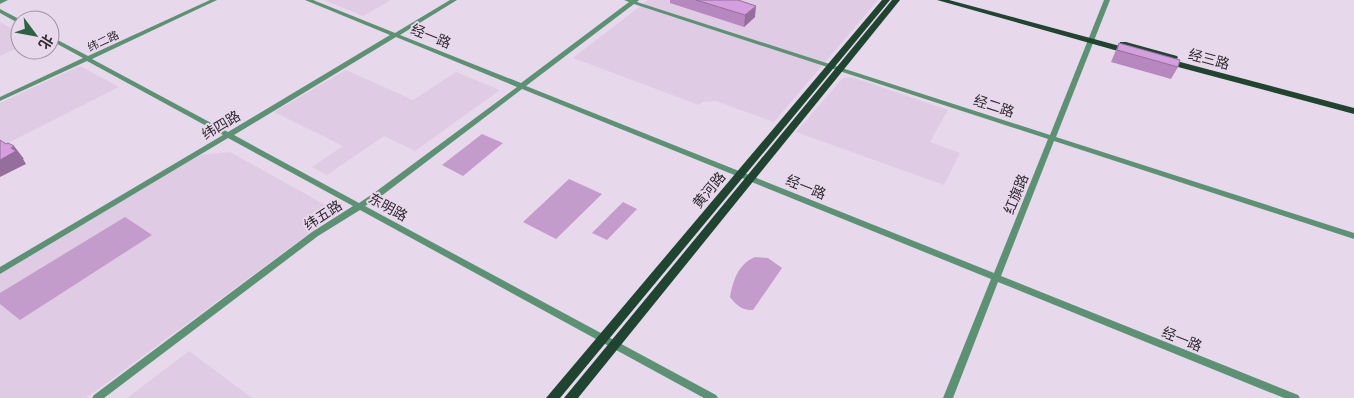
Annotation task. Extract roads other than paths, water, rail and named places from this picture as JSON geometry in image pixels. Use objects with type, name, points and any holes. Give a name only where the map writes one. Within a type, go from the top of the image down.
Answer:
[{"type":"main road","name":"黄河路","points":[[570,398],[751,178],[886,0]]},
{"type":"main road","name":"黄河路","points":[[552,398],[741,174],[896,0]]},
{"type":"main road","name":"经三路","points":[[941,0],[1354,106]]},
{"type":"main road","name":"经三路","points":[[958,0],[1354,112]]},
{"type":"street","points":[[0,2],[5,0]]},
{"type":"street","name":"纬二路","points":[[0,99],[214,0]]},
{"type":"street","name":"经一路","points":[[308,0],[1295,398]]},
{"type":"street","name":"纬四路","points":[[0,271],[454,0]]},
{"type":"street","name":"红旗路","points":[[948,398],[1107,0]]},
{"type":"street","name":"经二路","points":[[632,1],[1354,236]]},
{"type":"street","name":"纬五路","points":[[97,398],[316,234],[360,206],[522,86],[632,1]]},
{"type":"street","name":"东明路","points":[[60,44],[713,398]]}]
